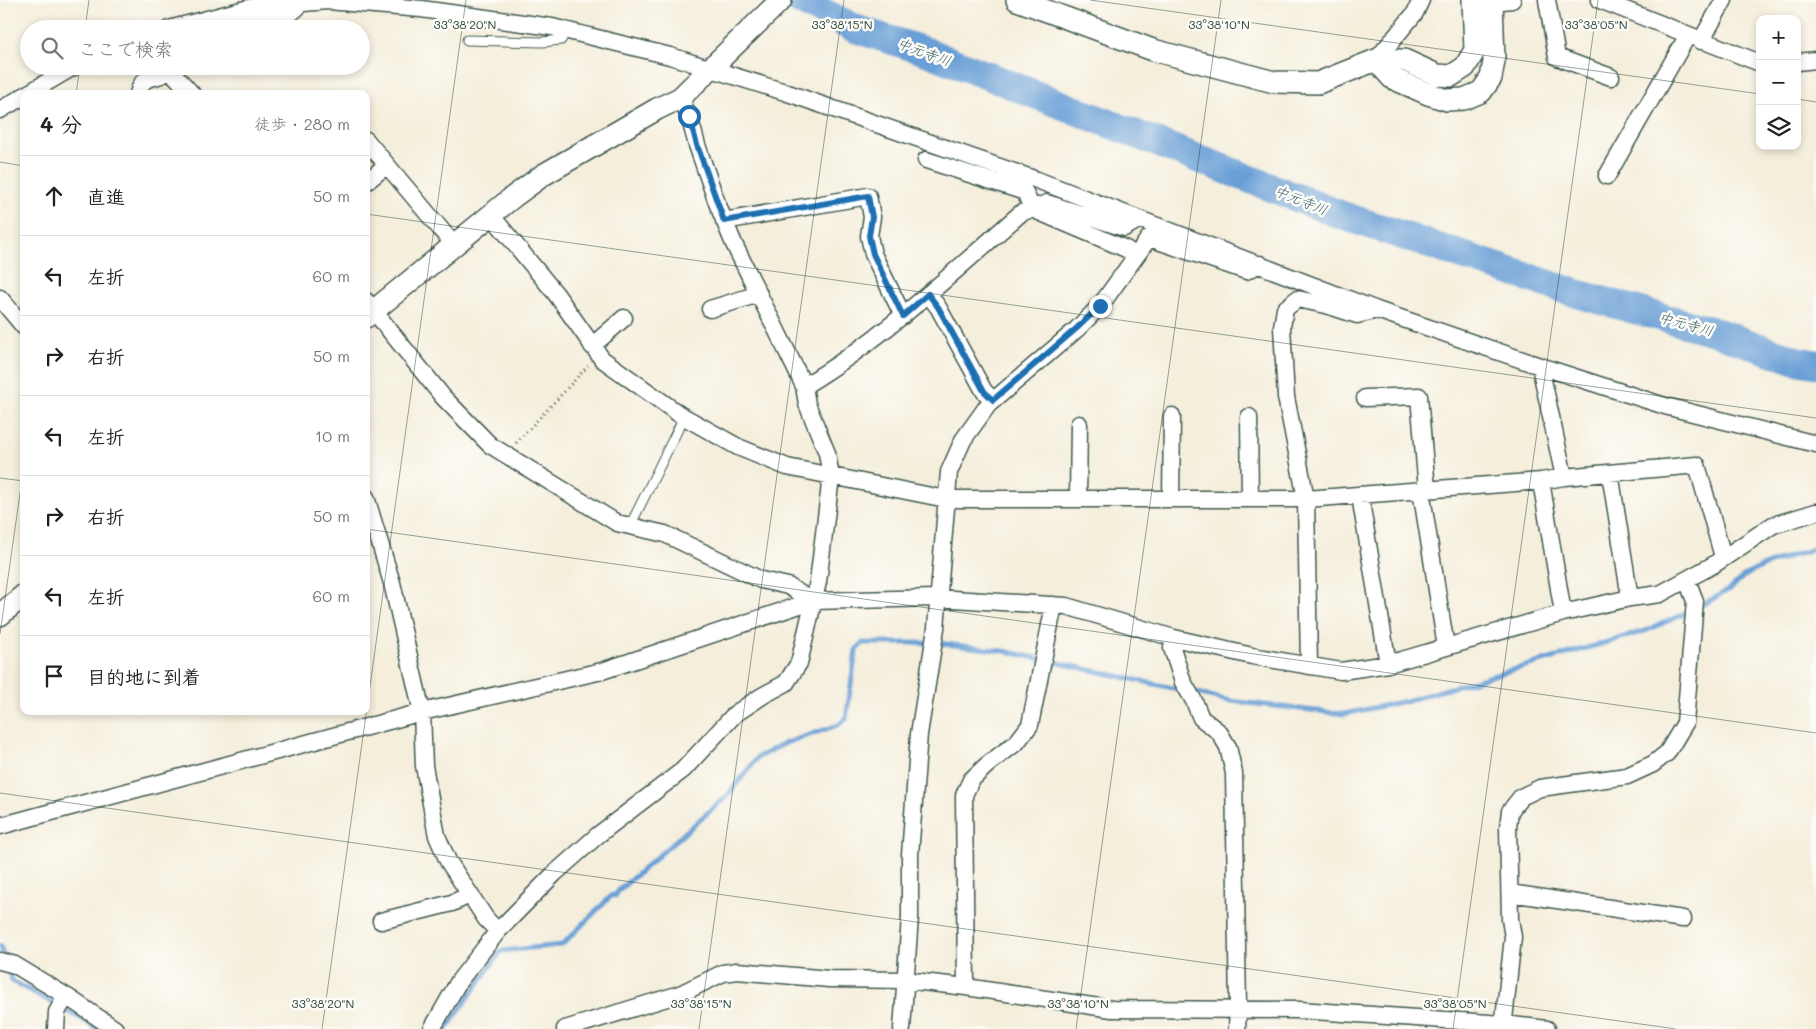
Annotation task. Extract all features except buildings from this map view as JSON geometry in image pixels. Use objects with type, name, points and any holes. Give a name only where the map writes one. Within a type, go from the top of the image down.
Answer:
[{"type":"street","points":[[370,308],[543,175],[657,109],[680,98],[781,0]]},
{"type":"street","points":[[1017,0],[1153,50],[1274,82],[1318,83],[1376,60],[1404,60],[1437,75],[1451,76],[1465,67],[1475,50],[1488,1]]},
{"type":"street","points":[[1376,60],[1415,14],[1421,0]]},
{"type":"street","points":[[1547,0],[1557,57],[1612,77]]},
{"type":"street","points":[[1600,0],[1618,3],[1694,38],[1756,61]]},
{"type":"street","points":[[1607,176],[1694,38],[1724,0]]},
{"type":"street","points":[[203,20],[253,7],[328,1],[393,6],[552,27],[713,65],[1028,177],[1377,310],[1540,366],[1665,406],[1816,444]]},
{"type":"street","points":[[1376,60],[1392,78],[1447,100],[1464,100],[1481,92],[1491,78],[1494,61],[1488,1]]},
{"type":"street","points":[[266,20],[291,13],[302,3]]},
{"type":"street","points":[[1801,62],[1816,60]]},
{"type":"street","points":[[34,90],[60,75]]},
{"type":"street","points":[[139,90],[144,80],[165,75]]},
{"type":"street","points":[[176,75],[189,90]]},
{"type":"street","points":[[0,110],[20,98]]},
{"type":"street","points":[[432,1029],[459,981],[498,932],[554,874],[598,835],[684,770],[735,714],[786,683],[799,663],[818,582],[831,477],[827,453],[807,404],[804,386],[724,221],[697,145],[689,116],[680,98]]},
{"type":"street","points":[[370,145],[454,245]]},
{"type":"street","points":[[926,160],[1026,192],[1032,209],[1126,249],[1136,256]]},
{"type":"street","points":[[370,179],[387,165]]},
{"type":"street","points":[[724,221],[868,196],[872,217],[869,236],[873,254],[903,316]]},
{"type":"street","points":[[804,386],[832,370],[903,316],[1021,213],[1047,203],[1124,228],[1140,219]]},
{"type":"street","points":[[491,215],[556,294],[602,360],[684,417],[738,448],[787,467],[946,499],[1306,499],[1360,496],[1697,465],[1723,557]]},
{"type":"street","points":[[902,1029],[910,916],[910,855],[919,734],[936,628],[949,472],[963,440],[993,400],[1100,306],[1149,238],[1246,271],[1260,264]]},
{"type":"street","points":[[710,309],[759,294]]},
{"type":"street","points":[[928,294],[938,307],[984,391],[993,400]]},
{"type":"street","points":[[0,298],[20,322]]},
{"type":"street","points":[[1309,666],[1306,499],[1286,397],[1282,327],[1285,309],[1297,299],[1326,305],[1357,315],[1377,310]]},
{"type":"street","points":[[370,310],[443,397],[490,445],[505,455],[617,524],[665,534],[762,580],[788,586],[812,602]]},
{"type":"street","points":[[595,350],[624,318]]},
{"type":"street","points":[[1540,366],[1564,476]]},
{"type":"street","points":[[1365,398],[1419,396],[1424,490],[1446,647]]},
{"type":"street","points":[[1171,499],[1172,416]]},
{"type":"street","points":[[1249,417],[1250,499]]},
{"type":"street","points":[[1078,499],[1079,424]]},
{"type":"street","points":[[1610,473],[1630,598]]},
{"type":"street","points":[[1541,480],[1563,613]]},
{"type":"street","points":[[1360,496],[1388,664]]},
{"type":"street","points":[[370,511],[392,583],[422,712],[424,766],[436,836],[448,861],[486,919],[498,932]]},
{"type":"street","points":[[0,826],[422,712],[602,672],[812,602],[938,598],[1066,606],[1174,638],[1252,656],[1341,672],[1388,664],[1563,613],[1630,598],[1660,594],[1713,565],[1773,525],[1816,512]]},
{"type":"street","points":[[1504,1026],[1513,937],[1510,919],[1508,827],[1510,811],[1522,797],[1540,788],[1627,776],[1653,764],[1667,753],[1685,723],[1695,601],[1687,580]]},
{"type":"street","points":[[0,615],[20,598]]},
{"type":"street","points":[[966,987],[964,795],[971,780],[1017,742],[1030,725],[1054,605]]},
{"type":"street","points":[[1174,638],[1172,648],[1183,682],[1201,718],[1219,732],[1228,746],[1234,772],[1237,1029]]},
{"type":"street","points":[[1510,893],[1683,919]]},
{"type":"street","points":[[381,921],[452,903],[470,895]]},
{"type":"street","points":[[0,952],[7,963],[66,996],[115,1029]]},
{"type":"street","points":[[565,1029],[680,994],[723,973],[737,971],[829,978],[905,980],[966,987],[1112,1009],[1238,1008],[1375,1014],[1548,1029]]},
{"type":"street","points":[[56,1029],[57,1012],[66,996]]},
{"type":"lane","points":[[467,40],[542,42],[561,40],[566,31]]},
{"type":"lane","points":[[630,526],[684,417]]},
{"type":"path","points":[[505,455],[595,350]]},
{"type":"waterway","name":"中元寺川","points":[[799,0],[856,29],[925,51],[1341,215],[1578,294],[1719,333],[1798,361],[1816,364]]},
{"type":"waterway","points":[[1193,692],[1230,701],[1344,714],[1406,701],[1645,631],[1693,610],[1732,588],[1748,574],[1759,568],[1816,548]]},
{"type":"waterway","points":[[446,1029],[501,951],[562,945],[612,895],[615,896],[619,890],[727,796],[758,757],[786,743],[838,725],[846,719],[856,650],[863,643],[938,643],[1004,651],[1182,690]]},
{"type":"waterway","points":[[0,946],[5,959]]},
{"type":"waterway","points":[[7,967],[12,981],[97,1029]]},
{"type":"route","points":[[689,116],[697,145],[724,221],[868,196],[872,217],[869,236],[873,254],[903,316],[928,294],[938,307],[984,391],[993,400],[1100,306]]}]
